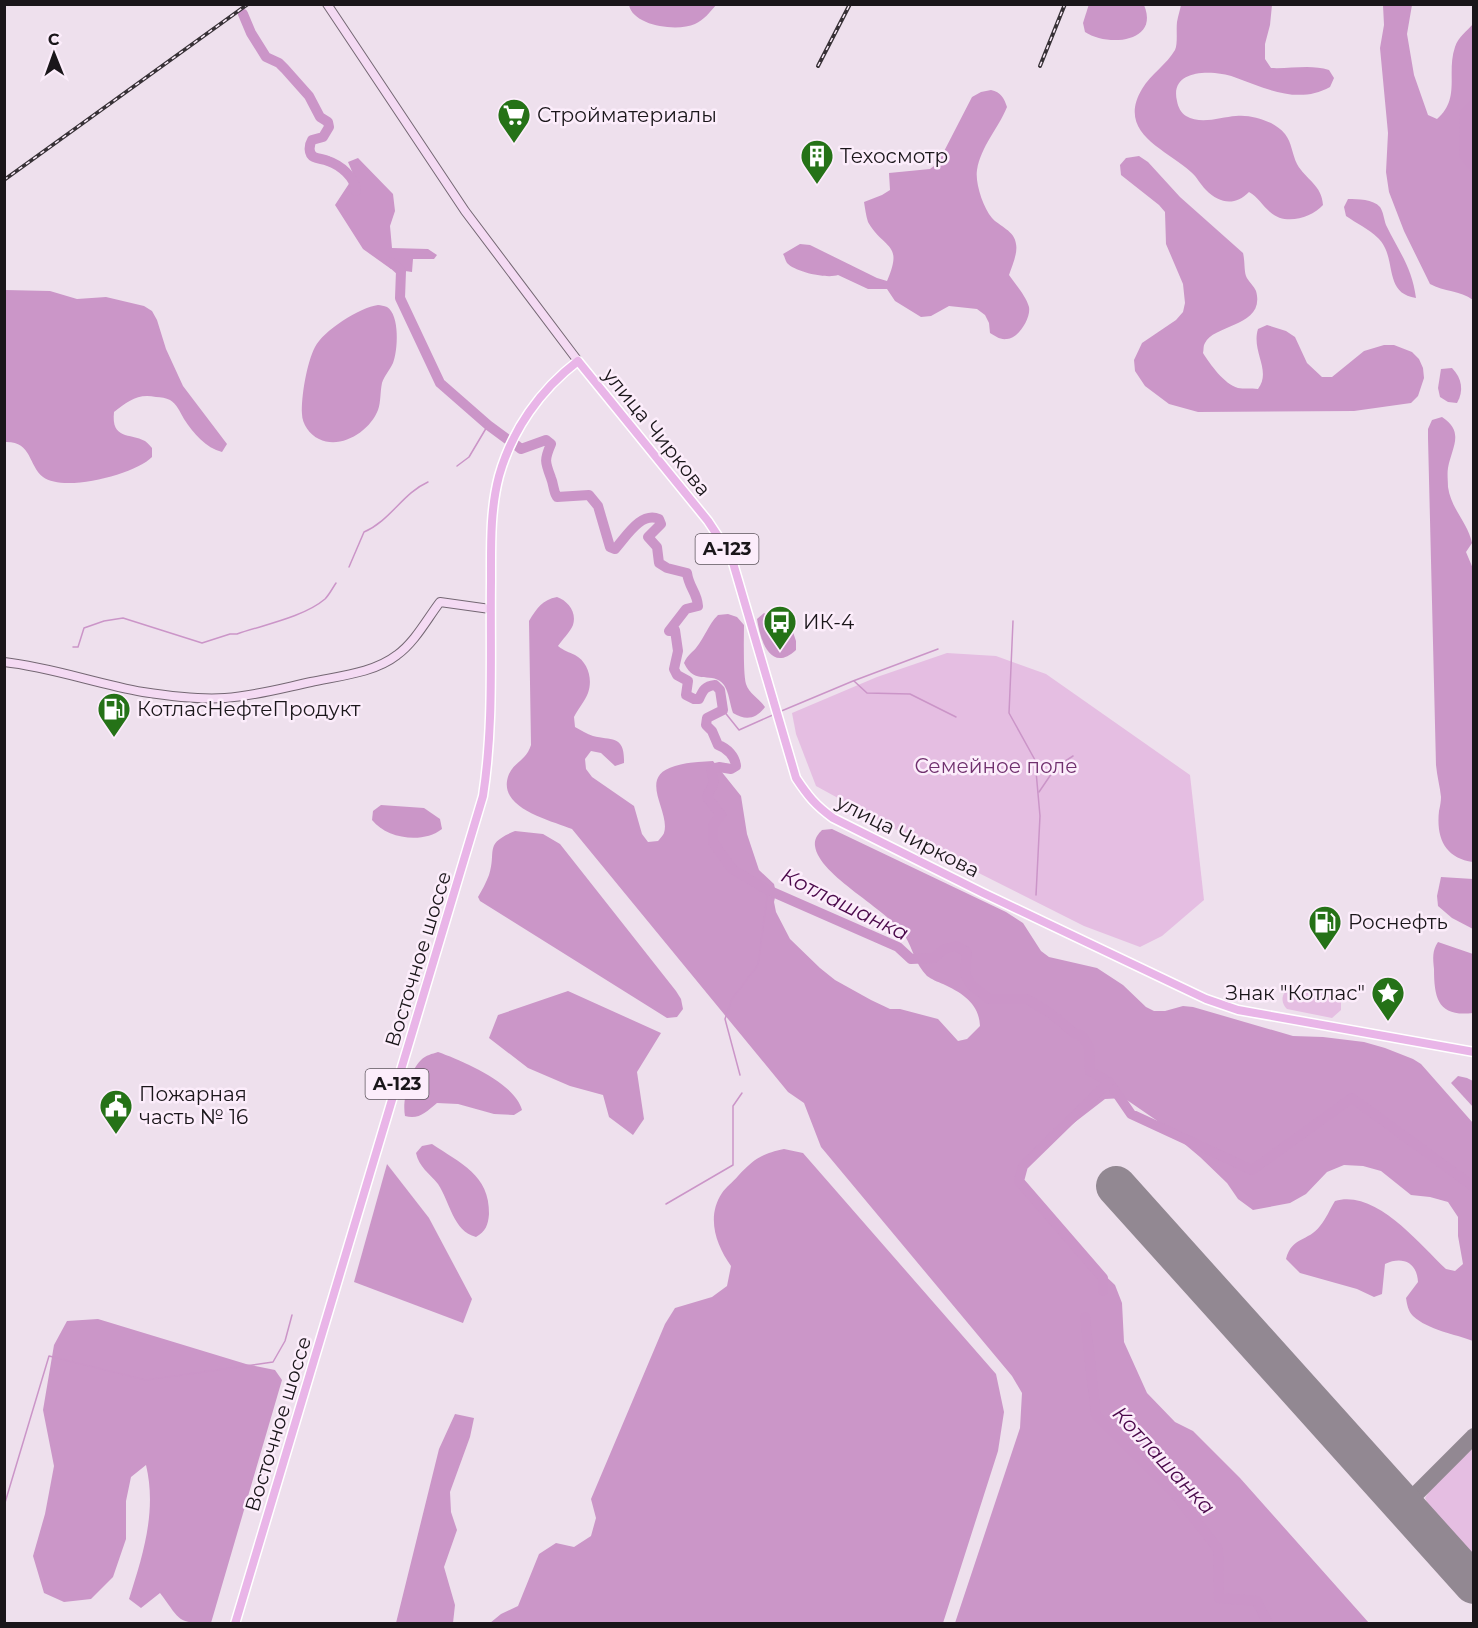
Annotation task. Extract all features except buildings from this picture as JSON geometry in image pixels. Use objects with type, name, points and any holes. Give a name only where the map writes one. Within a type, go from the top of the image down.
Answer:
[{"type":"main road","name":"улица Чиркова","points":[[327,4],[465,212],[578,361],[708,521],[731,556],[796,778],[813,803],[833,818],[983,893],[1206,999],[1238,1010],[1473,1052]]},
{"type":"main road","name":"Восточное шоссе","points":[[235,1623],[476,821],[488,766],[490,737],[491,534],[498,478],[508,449],[526,417],[548,387],[578,361]]},
{"type":"main road","points":[[4,662],[25,664],[144,692],[225,698],[278,689],[381,665],[409,644],[440,602],[490,609]]},
{"type":"green space","name":"Семейное поле","points":[[947,653],[996,656],[1046,674],[1190,775],[1204,900],[1162,936],[1140,947],[1084,926],[933,850],[816,786],[796,734],[792,713],[877,677]]},
{"type":"green space","points":[[1293,988],[1336,996],[1341,1002],[1341,1010],[1332,1018],[1287,1009],[1282,999],[1286,991]]},
{"type":"green space","points":[[1473,1448],[1473,1559],[1431,1511],[1425,1498],[1432,1487]]},
{"type":"shaded area","points":[[629,4],[716,5],[707,16],[695,24],[667,27],[638,18],[632,12]]},
{"type":"shaded area","points":[[1089,4],[1144,5],[1147,18],[1145,27],[1138,34],[1129,38],[1118,40],[1095,37],[1085,32],[1083,23]]},
{"type":"shaded area","points":[[1181,5],[1272,5],[1265,44],[1265,59],[1271,68],[1308,67],[1329,70],[1334,78],[1330,87],[1306,95],[1282,93],[1216,73],[1186,77],[1176,90],[1180,110],[1192,119],[1250,116],[1271,123],[1280,129],[1289,141],[1297,164],[1320,192],[1323,205],[1312,214],[1298,219],[1283,219],[1270,212],[1249,192],[1238,200],[1228,202],[1217,198],[1206,190],[1191,172],[1147,138],[1139,129],[1135,117],[1136,104],[1142,89],[1175,50]]},
{"type":"shaded area","points":[[1383,5],[1412,5],[1407,34],[1414,75],[1428,115],[1437,119],[1449,103],[1456,43],[1473,24],[1473,300],[1463,294],[1430,284],[1404,231],[1389,192],[1386,172],[1388,133],[1380,48],[1384,25]]},
{"type":"shaded area","points":[[991,90],[1002,96],[1007,107],[982,153],[977,170],[977,181],[980,195],[992,218],[1015,239],[1016,251],[1009,275],[1029,307],[1023,327],[1016,335],[1004,339],[990,333],[985,315],[977,309],[949,306],[931,316],[921,317],[895,301],[887,289],[868,289],[838,275],[811,274],[787,263],[783,254],[800,244],[810,245],[887,281],[892,268],[893,253],[868,222],[864,202],[890,190],[889,173],[930,169],[938,163],[972,97]]},
{"type":"shaded area","points":[[1473,99],[1473,174],[1459,156],[1460,111]]},
{"type":"shaded area","points":[[1139,156],[1148,162],[1180,197],[1243,253],[1246,276],[1256,291],[1257,303],[1254,312],[1210,337],[1205,343],[1203,353],[1228,382],[1238,388],[1258,389],[1263,375],[1257,345],[1258,329],[1267,325],[1286,331],[1295,337],[1307,363],[1322,377],[1332,377],[1364,351],[1384,345],[1394,345],[1412,352],[1419,359],[1423,368],[1424,378],[1418,396],[1411,403],[1354,411],[1198,412],[1169,404],[1145,386],[1135,371],[1134,360],[1142,343],[1176,320],[1183,312],[1185,303],[1183,284],[1166,244],[1165,212],[1121,175],[1120,165],[1126,158]]},
{"type":"shaded area","points":[[358,158],[393,194],[395,211],[390,226],[392,248],[428,249],[437,255],[434,259],[413,259],[412,272],[391,269],[363,249],[335,205],[354,176],[348,162]]},
{"type":"shaded area","points":[[1348,199],[1369,201],[1380,207],[1386,225],[1408,268],[1416,298],[1405,295],[1394,282],[1388,255],[1378,238],[1346,216],[1344,207]]},
{"type":"shaded area","points":[[5,290],[50,291],[77,299],[106,297],[144,306],[152,311],[183,386],[227,444],[222,452],[200,439],[178,408],[168,399],[144,396],[129,401],[114,412],[114,421],[115,427],[123,434],[145,441],[152,448],[152,457],[131,470],[99,479],[67,483],[43,477],[25,449],[20,445],[5,442]]},
{"type":"shaded area","points":[[378,305],[387,307],[391,311],[396,325],[397,342],[392,366],[382,383],[378,410],[368,425],[354,436],[336,442],[319,439],[307,429],[302,414],[302,398],[312,353],[319,341],[334,327],[362,310]]},
{"type":"shaded area","points":[[1452,368],[1461,385],[1461,394],[1457,403],[1448,402],[1440,397],[1438,388],[1441,369]]},
{"type":"shaded area","points":[[1442,417],[1453,428],[1455,434],[1448,468],[1448,487],[1452,502],[1470,536],[1472,543],[1466,552],[1474,571],[1473,862],[1463,860],[1449,851],[1441,838],[1438,821],[1441,797],[1436,765],[1428,429],[1432,420]]},
{"type":"shaded area","points":[[557,597],[565,601],[574,616],[572,628],[558,646],[579,658],[586,666],[590,677],[588,693],[574,717],[575,727],[593,736],[616,740],[624,754],[624,763],[615,766],[601,753],[591,751],[585,759],[586,769],[592,777],[634,806],[642,834],[648,842],[658,841],[664,833],[665,824],[656,786],[658,778],[664,771],[675,766],[713,761],[741,796],[747,834],[759,870],[774,884],[776,912],[790,939],[835,980],[890,1009],[900,1009],[938,1019],[958,1041],[967,1039],[980,1026],[973,1005],[957,991],[927,976],[905,936],[896,926],[828,869],[819,857],[815,841],[822,830],[832,829],[1006,912],[1023,923],[1041,951],[1049,957],[1097,968],[1123,985],[1146,1007],[1154,1011],[1165,1011],[1183,1006],[1193,1007],[1293,1036],[1364,1042],[1413,1059],[1421,1064],[1473,1123],[1473,1341],[1434,1328],[1419,1321],[1411,1314],[1406,1298],[1418,1282],[1415,1270],[1408,1262],[1397,1261],[1385,1264],[1382,1294],[1374,1297],[1357,1289],[1300,1273],[1286,1259],[1292,1246],[1320,1226],[1335,1201],[1350,1199],[1366,1203],[1396,1221],[1446,1269],[1455,1271],[1463,1264],[1458,1236],[1458,1217],[1448,1202],[1411,1195],[1381,1171],[1363,1166],[1344,1165],[1327,1172],[1306,1194],[1290,1203],[1253,1210],[1238,1199],[1227,1183],[1200,1157],[1156,1120],[1124,1098],[1105,1099],[1048,1143],[1023,1172],[1025,1191],[1073,1245],[1115,1285],[1122,1303],[1124,1342],[1147,1393],[1175,1422],[1193,1431],[1240,1478],[1369,1623],[955,1623],[1020,1428],[1022,1393],[1012,1376],[821,1147],[804,1103],[788,1092],[572,829],[527,811],[510,796],[507,786],[509,774],[531,745],[529,621],[540,605]]},
{"type":"shaded area","points":[[764,613],[793,632],[796,650],[779,658],[768,651],[757,619]]},
{"type":"shaded area","points":[[728,614],[737,617],[744,625],[746,684],[765,707],[750,718],[733,713],[727,691],[720,681],[693,674],[684,663],[718,615]]},
{"type":"shaded area","points":[[381,805],[424,808],[440,819],[442,829],[425,837],[415,838],[387,832],[372,820],[373,811]]},
{"type":"shaded area","points":[[515,831],[543,834],[560,844],[676,991],[683,1009],[677,1017],[667,1018],[480,901],[478,897],[489,875],[495,844]]},
{"type":"shaded area","points":[[1441,877],[1473,879],[1473,929],[1452,918],[1438,906],[1437,896]]},
{"type":"shaded area","points":[[1438,942],[1473,954],[1473,1013],[1453,1012],[1446,1009],[1437,998],[1433,958]]},
{"type":"shaded area","points":[[568,991],[661,1033],[637,1072],[644,1119],[633,1135],[609,1117],[603,1095],[570,1086],[528,1068],[489,1038],[498,1015]]},
{"type":"shaded area","points":[[438,1052],[474,1067],[499,1082],[517,1100],[522,1110],[514,1115],[494,1114],[458,1104],[437,1103],[418,1116],[405,1116],[406,1095],[413,1072],[423,1058]]},
{"type":"shaded area","points":[[1458,1076],[1473,1081],[1473,1107],[1451,1083]]},
{"type":"shaded area","points":[[432,1144],[463,1164],[479,1180],[484,1189],[488,1201],[488,1221],[484,1230],[476,1237],[462,1229],[438,1184],[419,1162],[416,1153],[422,1146]]},
{"type":"shaded area","points":[[784,1149],[803,1153],[996,1374],[1004,1412],[998,1451],[943,1623],[490,1623],[501,1614],[518,1606],[539,1554],[556,1543],[574,1547],[591,1536],[596,1518],[591,1499],[665,1324],[675,1308],[712,1297],[727,1286],[731,1266],[721,1249],[715,1231],[717,1202],[725,1189],[754,1161],[769,1153]]},
{"type":"shaded area","points":[[387,1164],[429,1218],[472,1299],[463,1323],[354,1282]]},
{"type":"shaded area","points":[[98,1319],[246,1364],[275,1370],[282,1380],[211,1623],[185,1621],[176,1614],[160,1593],[141,1608],[129,1599],[147,1533],[150,1499],[146,1465],[131,1477],[126,1501],[126,1539],[113,1577],[91,1599],[64,1602],[44,1593],[33,1556],[45,1514],[54,1466],[43,1410],[54,1345],[67,1321]]},
{"type":"shaded area","points":[[455,1414],[474,1418],[470,1437],[450,1492],[451,1512],[457,1530],[444,1567],[455,1605],[453,1623],[396,1623],[439,1449]]},
{"type":"waterway","name":"Котлашанка","points":[[243,14],[251,33],[266,57],[279,63],[285,69],[309,96],[320,117],[328,122],[329,127],[323,137],[312,140],[311,154],[342,169],[350,176],[356,191]]},
{"type":"waterway","name":"Котлашанка","points":[[391,262],[401,271],[400,298],[440,383],[507,439]]},
{"type":"waterway","points":[[457,466],[469,457],[488,425]]},
{"type":"waterway","name":"Котлашанка","points":[[516,445],[521,449],[546,440],[551,444],[546,461],[557,497],[589,495],[598,506],[610,547],[615,549],[640,522],[652,518],[659,519],[661,524],[648,537],[657,547],[659,563],[667,568],[687,573],[698,606],[686,609],[669,631],[675,630],[678,651],[674,669],[677,675],[688,681],[686,695],[694,699],[699,699],[709,686],[715,685],[720,690],[723,710],[707,718],[706,725],[712,731],[718,745],[732,756],[736,766],[731,769],[719,767],[711,769],[714,782],[707,797],[721,815],[713,825],[713,842],[732,869],[768,890],[898,947],[911,959],[934,958],[944,949],[956,946],[967,952],[965,974],[971,985],[989,999],[1027,999],[1083,1037],[1089,1047],[1090,1071],[1109,1082],[1131,1114],[1252,1170],[1352,1098],[1474,1187]]},
{"type":"waterway","points":[[349,567],[364,532],[428,482]]},
{"type":"waterway","points":[[73,647],[78,647],[84,628],[104,621],[123,618],[202,643],[295,616],[325,599],[336,583]]},
{"type":"waterway","points":[[1013,621],[1009,713],[1035,760],[1040,816],[1036,895]]},
{"type":"waterway","points":[[779,712],[938,649]]},
{"type":"waterway","points":[[854,681],[867,693],[910,694],[956,717]]},
{"type":"waterway","points":[[723,710],[739,730],[775,714]]},
{"type":"waterway","points":[[1039,792],[1056,767],[1073,756]]},
{"type":"waterway","points":[[740,1075],[725,1019],[732,999],[758,965],[768,890]]},
{"type":"waterway","name":"Котлашанка","points":[[1103,1291],[1103,1278],[1019,1181],[1023,1166],[1109,1082]]},
{"type":"waterway","points":[[666,1204],[733,1165],[733,1106],[742,1093]]},
{"type":"waterway","points":[[4,1506],[49,1356],[146,1380],[273,1362],[285,1341],[292,1315]]},
{"type":"waterway","name":"Котлашанка","points":[[1085,1317],[1096,1415],[1175,1494],[1218,1549],[1219,1598],[1257,1601],[1268,1624]]},
{"type":"taxiway","points":[[1404,1506],[1474,1436]]},
{"type":"runway","points":[[1116,1186],[1474,1584]]},
{"type":"railway","points":[[4,180],[248,4]]},
{"type":"railway","points":[[818,66],[850,4]]},
{"type":"railway","points":[[1040,66],[1065,4]]},
{"type":"place","name":"Стройматериалы","points":[[514,144]]},
{"type":"place","name":"Техосмотр","points":[[817,185]]},
{"type":"place","name":"ИК-4","points":[[780,651]]},
{"type":"place","name":"КотласНефтеПродукт","points":[[114,738]]},
{"type":"place","name":"Роснефть","points":[[1325,951]]},
{"type":"place","name":"Знак \"Котлас\"","points":[[1388,1022]]},
{"type":"place","name":"Пожарная часть № 16","points":[[116,1135]]}]
